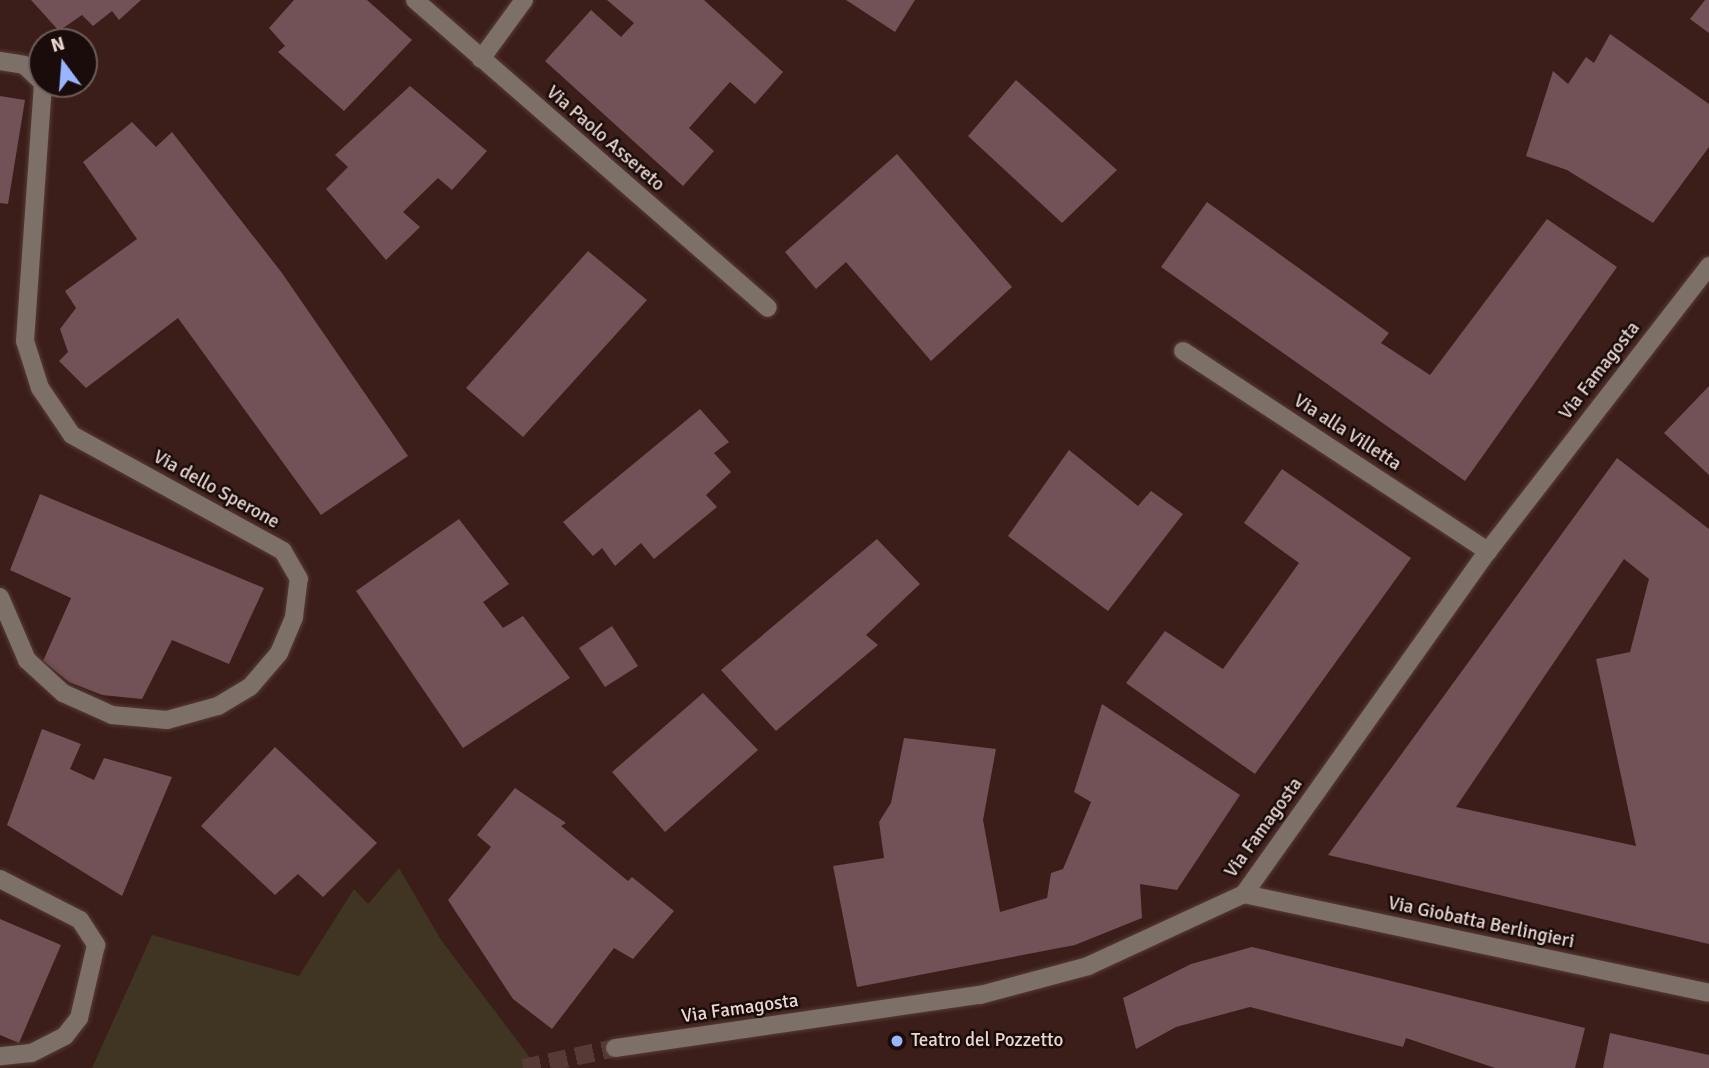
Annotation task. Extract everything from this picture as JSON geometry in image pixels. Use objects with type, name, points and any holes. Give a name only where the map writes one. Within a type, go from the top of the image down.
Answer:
[{"type":"street","name":"Via Paolo Assereto","points":[[415,0],[768,308]]},
{"type":"street","points":[[481,59],[524,0]]},
{"type":"street","name":"Via dello Sperone","points":[[0,61],[24,65],[28,69]]},
{"type":"street","name":"Via dello Sperone","points":[[0,597],[27,660],[63,693],[112,715],[167,720],[218,706],[250,687],[279,653],[294,617],[299,579],[283,551],[72,435],[40,388],[25,341],[41,98]]},
{"type":"street","name":"Via Famagosta","points":[[615,1048],[980,995],[1088,966],[1244,894],[1488,551],[1709,265]]},
{"type":"street","name":"Via alla Villetta","points":[[1183,351],[1488,551]]},
{"type":"street","points":[[0,879],[80,919],[96,945],[79,1018],[65,1036],[31,1053],[0,1056]]},
{"type":"street","name":"Via Giobatta Berlingieri","points":[[1244,894],[1709,993]]},
{"type":"shaded area","points":[[399,868],[441,940],[538,1068],[92,1068],[152,935],[299,976],[354,889],[368,904]]},
{"type":"building","points":[[31,0],[141,0],[119,20],[112,11],[93,26],[82,15],[63,28],[56,28]]},
{"type":"building","points":[[294,0],[367,0],[412,40],[344,111],[278,52],[285,46],[269,28]]},
{"type":"building","points":[[607,0],[704,0],[783,72],[755,104],[730,82],[689,128],[714,151],[683,186],[545,61],[591,10],[621,37],[634,23]]},
{"type":"building","points":[[846,0],[915,0],[895,32]]},
{"type":"building","points":[[1705,0],[1709,0],[1709,33],[1690,19]]},
{"type":"building","points":[[1610,34],[1709,104],[1709,147],[1653,223],[1567,170],[1526,156],[1553,71],[1568,84],[1586,57],[1594,63]]},
{"type":"building","points":[[1016,80],[1117,170],[1062,223],[968,136]]},
{"type":"building","points":[[410,86],[487,151],[452,190],[438,178],[403,212],[420,227],[386,260],[326,189],[348,167],[335,155]]},
{"type":"building","points":[[0,96],[25,100],[8,204],[0,203]]},
{"type":"building","points":[[132,122],[156,147],[172,132],[282,273],[408,456],[321,515],[178,318],[86,388],[59,361],[68,352],[60,329],[76,308],[65,291],[137,239],[83,162]]},
{"type":"building","points":[[897,154],[1012,287],[931,361],[846,262],[816,289],[785,252]]},
{"type":"building","points":[[1207,202],[1389,333],[1381,343],[1430,375],[1547,219],[1617,267],[1465,481],[1161,267]]},
{"type":"building","points":[[588,251],[647,300],[523,437],[466,388]]},
{"type":"building","points":[[1709,386],[1709,475],[1664,433]]},
{"type":"building","points":[[700,409],[729,442],[714,453],[731,472],[706,495],[717,507],[654,559],[641,543],[615,566],[602,548],[593,556],[563,522]]},
{"type":"building","points":[[1069,450],[1138,506],[1151,491],[1183,514],[1108,611],[1008,536]]},
{"type":"building","points":[[1617,458],[1709,529],[1709,944],[1328,855]],"holes":[[[1624,559],[1649,579],[1630,652],[1596,659],[1636,846],[1456,807]]]},
{"type":"building","points":[[1282,469],[1411,558],[1255,774],[1126,683],[1165,631],[1223,669],[1299,563],[1244,523]]},
{"type":"building","points":[[40,494],[264,588],[229,664],[172,640],[142,699],[102,695],[69,682],[43,661],[71,598],[10,570]]},
{"type":"building","points":[[459,519],[509,584],[483,602],[503,628],[523,616],[570,678],[463,748],[356,591]]},
{"type":"building","points":[[877,539],[920,584],[866,635],[878,645],[776,731],[721,670]]},
{"type":"building","points":[[612,626],[638,666],[605,687],[579,648]]},
{"type":"building","points":[[703,693],[758,750],[665,832],[612,772]]},
{"type":"building","points":[[1102,704],[1240,795],[1177,890],[1140,884],[1142,918],[1075,945],[857,987],[833,866],[884,858],[879,822],[891,803],[904,738],[996,749],[983,820],[1000,912],[1047,898],[1051,873],[1063,869],[1091,802],[1074,792]]},
{"type":"building","points":[[42,729],[81,744],[70,769],[94,780],[104,758],[172,777],[122,896],[7,825]]},
{"type":"building","points":[[275,747],[377,843],[323,897],[298,874],[275,895],[201,826]]},
{"type":"building","points":[[515,788],[566,823],[561,826],[628,881],[632,877],[674,911],[633,959],[614,948],[552,1029],[513,999],[448,900],[491,847],[477,835]]},
{"type":"building","points":[[0,919],[61,945],[19,1043],[0,1035]]},
{"type":"building","points":[[1252,947],[1585,1028],[1575,1068],[1495,1068],[1406,1038],[1403,1047],[1250,1007],[1176,1027],[1136,1049],[1123,998],[1191,964]]},
{"type":"building","points":[[1610,1033],[1709,1055],[1709,1068],[1603,1068]]},
{"type":"tunnel","points":[[523,1068],[615,1048]]},
{"type":"place","name":"Teatro del Pozzetto","points":[[897,1041]]}]
